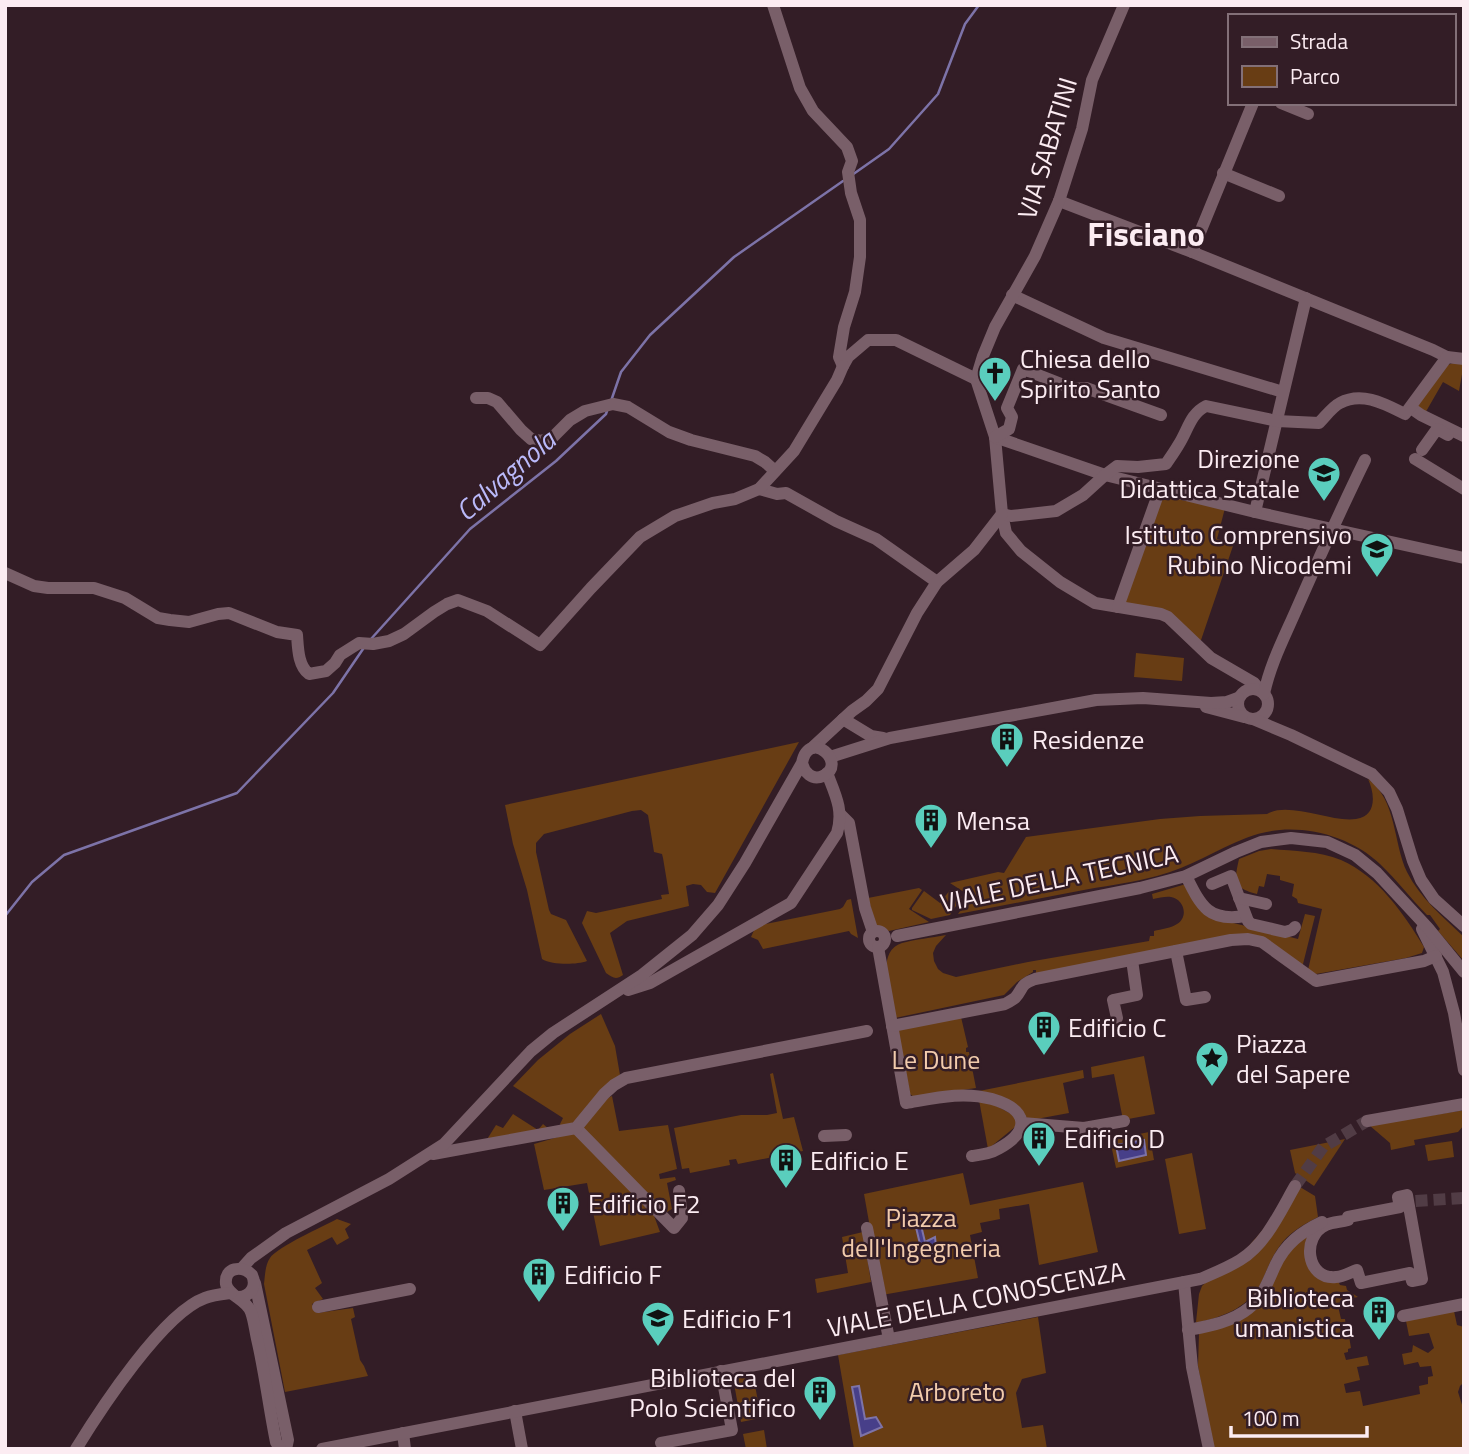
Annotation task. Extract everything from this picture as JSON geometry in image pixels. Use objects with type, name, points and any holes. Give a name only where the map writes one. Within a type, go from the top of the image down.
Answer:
[{"type":"street","points":[[774,5],[800,88],[813,111],[847,147],[852,161],[849,177],[860,220],[859,257],[855,292],[844,327],[839,357],[843,366]]},
{"type":"street","name":"VIA SABATINI","points":[[976,379],[995,327],[1035,256],[1059,201],[1082,129],[1092,80],[1124,5]]},
{"type":"street","points":[[1192,252],[1252,105]]},
{"type":"street","points":[[1286,105],[1308,114]]},
{"type":"street","points":[[1223,173],[1279,196]]},
{"type":"street","points":[[1059,201],[1447,356],[1464,359]]},
{"type":"street","points":[[1012,295],[1104,338],[1283,393]]},
{"type":"street","points":[[1255,512],[1306,298]]},
{"type":"street","points":[[5,573],[34,586],[94,588],[125,598],[158,618],[189,622],[218,614],[229,614],[277,632],[297,635],[304,671],[309,674],[326,671],[340,655],[359,643],[373,644],[404,634],[434,612],[458,600],[487,611],[540,645],[640,537],[675,516],[713,503],[735,499],[759,489],[804,437],[848,357],[868,340],[896,340],[976,379],[995,441],[1006,533],[1021,551],[1060,582],[1095,603],[1168,617],[1211,658],[1254,683],[1290,735]]},
{"type":"street","points":[[1002,514],[1012,516],[1056,511],[1083,495],[1117,466],[1166,464],[1197,410],[1206,406],[1277,421],[1319,423],[1338,404],[1354,398],[1372,399],[1405,414],[1447,356]]},
{"type":"street","points":[[995,441],[1009,429],[1012,417],[1007,408],[1023,369],[1074,389],[1086,388],[1161,415]]},
{"type":"street","points":[[476,398],[488,398],[497,402],[531,439],[541,441],[553,437],[570,420],[585,411],[609,405],[628,407],[669,432],[755,456],[775,471]]},
{"type":"street","points":[[1411,408],[1464,436]]},
{"type":"street","points":[[1464,442],[1437,429],[1418,454],[1464,489]]},
{"type":"street","points":[[995,441],[1160,489],[1331,530],[1464,558]]},
{"type":"street","points":[[1231,670],[1238,680],[1239,712],[1249,718],[1258,719],[1268,708],[1264,695],[1279,649],[1365,460]]},
{"type":"street","points":[[759,489],[786,494],[836,522],[876,539],[937,582]]},
{"type":"street","points":[[1118,607],[1160,489]]},
{"type":"street","points":[[76,1449],[117,1388],[151,1343],[174,1319],[205,1298],[233,1270],[242,1268],[251,1258],[286,1233],[389,1179],[444,1144],[531,1051],[553,1033],[642,975],[692,935],[718,905],[745,863],[802,763],[804,754],[878,689],[917,613],[937,582],[974,550],[1002,514]]},
{"type":"street","points":[[830,757],[890,738],[1096,701],[1143,698],[1227,702],[1249,689],[1264,695]]},
{"type":"street","points":[[1189,701],[1249,718],[1372,774],[1389,792],[1397,809],[1412,861],[1421,880],[1434,899],[1464,926]]},
{"type":"street","points":[[844,719],[871,736],[890,738]]},
{"type":"street","points":[[802,763],[805,772],[813,777],[827,773],[831,766],[830,757],[825,750],[812,748]]},
{"type":"street","points":[[614,994],[650,983],[791,903],[837,833],[840,814],[827,773]]},
{"type":"street","points":[[783,796],[813,777]]},
{"type":"street","points":[[840,814],[849,823],[865,908],[879,939],[906,1103],[958,1094],[992,1099],[1021,1117],[1022,1123],[1014,1136],[1002,1147],[994,1152],[972,1156]]},
{"type":"street","name":"VIALE DELLA TECNICA","points":[[879,939],[1140,888],[1186,876],[1261,842],[1291,838],[1327,842],[1355,855],[1377,873],[1428,928],[1464,973]]},
{"type":"street","points":[[1186,876],[1199,902],[1212,913],[1232,918],[1245,916]]},
{"type":"street","points":[[1212,884],[1231,876],[1245,916],[1251,924],[1285,932],[1295,927]]},
{"type":"street","points":[[1239,898],[1266,904]]},
{"type":"street","points":[[1413,913],[1443,972],[1454,1013],[1464,1070]]},
{"type":"street","points":[[892,1026],[1005,1004],[1015,998],[1026,982],[1035,979],[1231,940],[1255,939],[1262,942],[1316,981],[1444,958],[1464,973]]},
{"type":"street","points":[[1177,951],[1186,1000],[1205,997]]},
{"type":"street","points":[[1116,1018],[1113,1000],[1137,995],[1132,960]]},
{"type":"street","points":[[429,1155],[576,1128],[604,1094],[626,1078],[867,1031]]},
{"type":"street","points":[[1367,1121],[1464,1104]]},
{"type":"street","points":[[1022,1123],[1083,1128],[1124,1121]]},
{"type":"street","points":[[576,1128],[674,1228],[682,1218],[679,1191]]},
{"type":"street","points":[[824,1136],[846,1136]]},
{"type":"street","name":"VIALE DELLA CONOSCENZA","points":[[323,1449],[1200,1279],[1223,1270],[1252,1251],[1265,1236],[1295,1186]]},
{"type":"street","points":[[1407,1195],[1422,1277],[1412,1281],[1410,1273],[1361,1283],[1357,1270],[1336,1277],[1326,1275],[1317,1270],[1311,1261],[1310,1242],[1326,1225],[1348,1220],[1348,1217],[1400,1207],[1398,1198],[1407,1195]]},
{"type":"street","points":[[1188,1330],[1218,1324],[1249,1308],[1259,1298],[1281,1254],[1297,1236],[1322,1222],[1340,1218]]},
{"type":"street","points":[[867,1228],[889,1339]]},
{"type":"street","points":[[205,1298],[243,1296],[251,1292],[265,1248]]},
{"type":"street","points":[[242,1268],[250,1272],[254,1281],[288,1440],[286,1449]]},
{"type":"street","points":[[227,1276],[226,1286],[250,1310],[276,1442],[280,1449]]},
{"type":"street","points":[[1184,1282],[1192,1367],[1209,1449]]},
{"type":"street","points":[[318,1307],[410,1289]]},
{"type":"street","points":[[1404,1316],[1464,1304]]},
{"type":"street","points":[[661,1443],[732,1430],[721,1371]]},
{"type":"street","points":[[515,1411],[522,1449]]},
{"type":"street","points":[[403,1433],[405,1449]]},
{"type":"green space","points":[[1464,363],[1459,391],[1443,382],[1424,415],[1415,408],[1445,366]]},
{"type":"green space","points":[[1155,492],[1225,508],[1217,539],[1234,543],[1200,643],[1173,617],[1116,605]]},
{"type":"green space","points":[[1136,653],[1184,658],[1182,681],[1134,677]]},
{"type":"green space","points":[[799,742],[715,893],[707,892],[701,885],[686,886],[689,906],[627,921],[610,933],[623,975],[618,978],[606,973],[582,923],[587,911],[596,913],[662,899],[661,895],[669,894],[662,854],[654,852],[648,815],[641,810],[632,811],[544,834],[536,843],[536,852],[549,910],[551,914],[566,920],[587,961],[564,964],[542,959],[505,805]]},
{"type":"green space","points":[[1368,779],[1384,798],[1402,861],[1412,881],[1432,907],[1464,937],[1464,961],[1438,931],[1440,929],[1430,915],[1427,915],[1380,864],[1351,844],[1316,832],[1298,830],[1280,830],[1246,838],[1181,868],[1149,878],[958,914],[970,896],[950,883],[1004,873],[1026,837],[1160,819],[1267,814],[1287,810],[1356,819],[1368,814],[1371,809],[1373,797]]},
{"type":"green space","points":[[1271,849],[1324,855],[1354,867],[1378,886],[1399,909],[1424,947],[1422,953],[1316,974],[1308,970],[1322,909],[1298,903],[1292,896],[1294,884],[1280,880],[1280,876],[1267,874],[1264,887],[1259,886],[1257,894],[1243,889],[1237,882],[1239,859]]},
{"type":"green space","points":[[1186,884],[1217,919],[1298,939],[1305,914],[1315,916],[1302,968],[1260,938],[1036,974],[1036,970],[1033,970],[1004,995],[895,1018],[886,965],[893,948],[902,943],[946,935],[936,946],[934,961],[943,973],[956,977],[1149,941],[1150,936],[1154,936],[1154,931],[1175,925],[1181,921],[1184,913],[1182,905],[1175,898],[1153,899],[1152,894]]},
{"type":"green space","points":[[919,888],[922,890],[909,909],[929,922],[889,931],[876,926],[868,898]]},
{"type":"green space","points":[[950,890],[962,897],[950,915],[931,919],[912,910],[924,891],[940,903]]},
{"type":"green space","points":[[851,899],[858,938],[849,931],[763,949],[758,940],[751,937],[756,926],[840,909]]},
{"type":"green space","points":[[601,1014],[615,1046],[620,1075],[576,1121],[561,1127],[563,1118],[513,1086],[538,1060],[570,1034]]},
{"type":"green space","name":"Le Dune","points":[[961,1017],[968,1047],[966,1052],[969,1052],[976,1088],[914,1097],[910,1094],[898,1029]]},
{"type":"green space","points":[[1144,1056],[1155,1114],[1123,1120],[1114,1074],[1092,1078],[1091,1067]]},
{"type":"green space","points":[[1083,1070],[1084,1078],[1063,1083],[1069,1113],[1031,1120],[979,1091]]},
{"type":"green space","points":[[773,1073],[783,1119],[794,1117],[803,1151],[738,1164],[736,1159],[729,1160],[730,1165],[690,1173],[689,1168],[682,1169],[674,1128],[741,1115],[777,1113],[770,1074]]},
{"type":"green space","points":[[612,1096],[619,1131],[668,1125],[677,1169],[659,1174],[660,1179],[675,1177],[676,1180],[667,1183],[672,1209],[667,1212],[582,1129],[606,1099]]},
{"type":"green space","points":[[979,1100],[989,1102],[1017,1119],[1015,1127],[988,1149]]},
{"type":"green space","points":[[1464,1111],[1464,1125],[1458,1132],[1414,1140],[1415,1145],[1391,1150],[1390,1143],[1369,1125]]},
{"type":"green space","points":[[513,1114],[538,1130],[543,1124],[549,1129],[486,1141],[496,1125],[503,1128]]},
{"type":"green space","points":[[575,1132],[653,1213],[660,1232],[600,1246],[587,1183],[544,1190],[534,1144]]},
{"type":"green space","points":[[1149,1132],[1154,1160],[1116,1168],[1110,1140]]},
{"type":"green space","points":[[1345,1139],[1314,1186],[1295,1173],[1290,1150]]},
{"type":"green space","points":[[1452,1141],[1454,1157],[1428,1161],[1425,1145]]},
{"type":"green space","points":[[1192,1153],[1206,1229],[1179,1234],[1165,1159]]},
{"type":"green space","name":"Piazza dell'Ingegneria","points":[[963,1173],[970,1205],[1083,1182],[1098,1252],[1039,1265],[1029,1204],[999,1209],[1000,1219],[980,1223],[982,1232],[970,1235],[978,1278],[882,1295],[864,1194]]},
{"type":"green space","points":[[1300,1187],[1315,1196],[1318,1217],[1296,1230],[1283,1242],[1251,1297],[1236,1309],[1219,1317],[1196,1322],[1202,1286],[1209,1279],[1227,1271]]},
{"type":"green space","points":[[337,1219],[351,1224],[345,1229],[349,1238],[337,1245],[332,1237],[307,1250],[322,1283],[315,1288],[323,1299],[312,1304],[317,1313],[353,1308],[355,1317],[351,1319],[360,1360],[368,1376],[285,1392],[264,1284],[267,1264],[274,1253]]},
{"type":"green space","points":[[863,1232],[871,1282],[817,1293],[815,1279],[848,1273],[842,1237]]},
{"type":"green space","points":[[1308,1234],[1311,1261],[1336,1277],[1340,1285],[1346,1286],[1347,1290],[1358,1297],[1343,1300],[1343,1305],[1338,1306],[1346,1326],[1340,1327],[1341,1333],[1349,1336],[1351,1348],[1344,1353],[1346,1360],[1367,1356],[1369,1365],[1357,1367],[1360,1380],[1344,1384],[1346,1393],[1360,1391],[1363,1406],[1420,1394],[1419,1386],[1428,1384],[1428,1377],[1433,1376],[1431,1366],[1420,1367],[1418,1362],[1404,1365],[1402,1354],[1412,1352],[1413,1345],[1428,1353],[1434,1348],[1429,1333],[1409,1336],[1406,1321],[1454,1311],[1457,1325],[1464,1327],[1464,1382],[1458,1392],[1464,1411],[1464,1449],[1213,1449],[1198,1366],[1199,1334],[1231,1323],[1287,1253]]},
{"type":"green space","name":"Arboreto","points":[[1038,1317],[1046,1373],[1022,1379],[1016,1393],[1022,1428],[1043,1425],[1047,1449],[854,1449],[838,1355]]},
{"type":"green space","points":[[753,1374],[761,1418],[741,1422],[733,1378]]},
{"type":"green space","points":[[764,1430],[767,1449],[746,1449],[743,1434]]},
{"type":"shaded area","points":[[1144,1140],[1146,1155],[1119,1161],[1116,1145]]},
{"type":"shaded area","points":[[920,1221],[925,1242],[935,1237],[936,1246],[933,1253],[923,1257],[909,1250],[920,1244],[915,1223]]},
{"type":"shaded area","points":[[859,1386],[865,1419],[876,1417],[882,1427],[861,1436],[852,1387]]},
{"type":"waterway","name":"Calvagnola","points":[[852,175],[889,149],[938,94],[965,24],[979,5]]},
{"type":"waterway","name":"Calvagnola","points":[[611,401],[621,372],[650,335],[734,257],[843,181]]},
{"type":"waterway","name":"Calvagnola","points":[[371,639],[470,529],[556,461],[607,411]]},
{"type":"waterway","name":"Calvagnola","points":[[5,916],[32,882],[64,855],[237,793],[333,693],[363,649]]},
{"type":"tunnel","points":[[1295,1186],[1323,1147],[1367,1121]]},
{"type":"tunnel","points":[[1398,1205],[1415,1201],[1464,1198]]},
{"type":"place","name":"Chiesa dello Spirito Santo","points":[[995,403]]},
{"type":"place","name":"Direzione Didattica Statale","points":[[1324,503]]},
{"type":"place","name":"Istituto Comprensivo Rubino Nicodemi","points":[[1377,579]]},
{"type":"place","name":"Residenze","points":[[1007,769]]},
{"type":"place","name":"Mensa","points":[[931,850]]},
{"type":"place","name":"Edificio C","points":[[1044,1057]]},
{"type":"place","name":"Piazza del Sapere","points":[[1212,1088]]},
{"type":"place","name":"Edificio D","points":[[1039,1168]]},
{"type":"place","name":"Edificio E","points":[[786,1190]]},
{"type":"place","name":"Edificio F2","points":[[563,1233]]},
{"type":"place","name":"Edificio F","points":[[539,1304]]},
{"type":"place","name":"Biblioteca umanistica","points":[[1379,1342]]},
{"type":"place","name":"Edificio F1","points":[[658,1348]]},
{"type":"place","name":"Biblioteca del Polo Scientifico","points":[[820,1422]]},
{"type":"district","name":"Fisciano","points":[[1146,234]]}]
